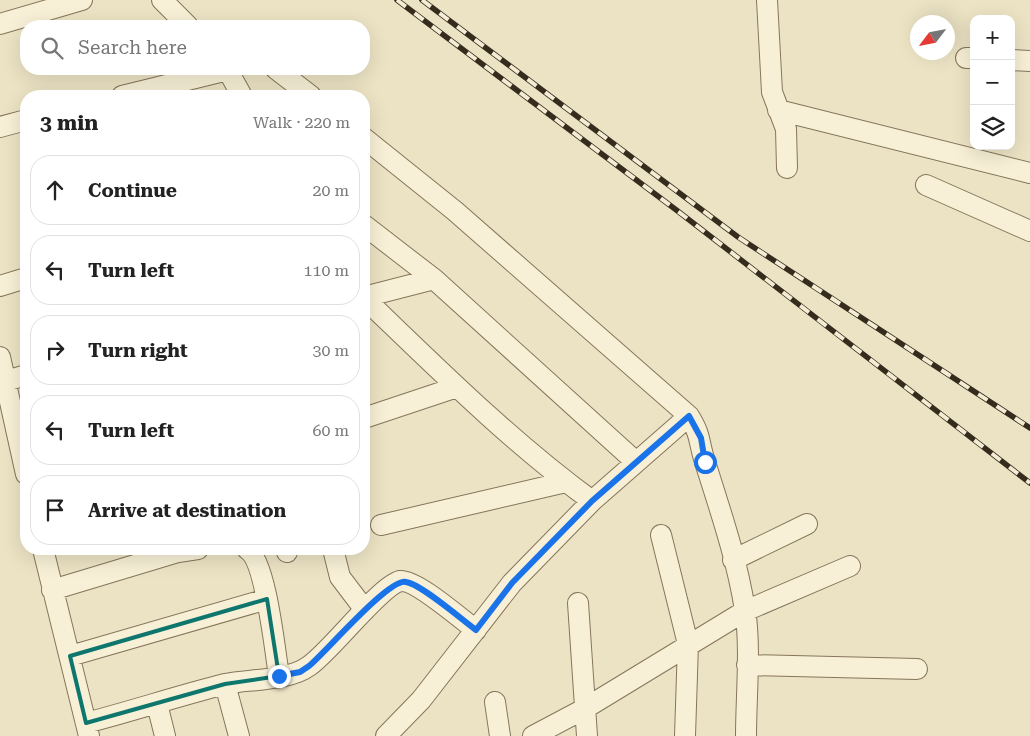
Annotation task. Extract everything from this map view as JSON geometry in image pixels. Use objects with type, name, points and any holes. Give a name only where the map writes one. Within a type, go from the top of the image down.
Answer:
[{"type":"street","points":[[0,24],[30,7],[82,0]]},
{"type":"street","points":[[162,0],[182,20]]},
{"type":"street","points":[[767,0],[772,92],[786,129],[787,168]]},
{"type":"street","points":[[1015,60],[1030,61]]},
{"type":"street","points":[[168,90],[212,75]]},
{"type":"street","points":[[232,75],[239,90]]},
{"type":"street","points":[[284,75],[303,90]]},
{"type":"street","points":[[778,110],[1030,173]]},
{"type":"street","points":[[0,127],[20,122]]},
{"type":"street","points":[[370,143],[455,211],[689,416],[701,438],[705,462],[718,499],[745,611],[747,666],[746,736]]},
{"type":"street","points":[[926,185],[1030,231]]},
{"type":"street","points":[[370,230],[434,279],[636,462]]},
{"type":"street","points":[[370,295],[434,279]]},
{"type":"street","points":[[0,286],[20,280]]},
{"type":"street","points":[[370,303],[457,387],[566,482],[592,501]]},
{"type":"street","points":[[0,357],[20,446]]},
{"type":"street","points":[[6,381],[20,377]]},
{"type":"street","points":[[370,416],[457,387]]},
{"type":"street","points":[[386,736],[421,700],[512,583],[592,501],[689,416]]},
{"type":"street","points":[[381,525],[566,482]]},
{"type":"street","points":[[733,560],[807,524]]},
{"type":"street","points":[[661,535],[688,644],[685,736]]},
{"type":"street","points":[[44,555],[88,729],[157,704],[226,684],[300,672],[309,666],[365,610],[395,584],[408,582],[476,630]]},
{"type":"street","points":[[52,590],[168,555]]},
{"type":"street","points":[[253,555],[256,558],[267,599],[279,676]]},
{"type":"street","points":[[334,555],[340,577],[365,610]]},
{"type":"street","points":[[533,736],[584,709],[745,611],[850,566]]},
{"type":"street","points":[[70,656],[267,599]]},
{"type":"street","points":[[578,603],[587,736]]},
{"type":"street","points":[[747,666],[917,669]]},
{"type":"street","points":[[226,684],[239,736]]},
{"type":"street","points":[[495,702],[500,736]]},
{"type":"street","points":[[157,704],[165,736]]},
{"type":"highlighted area","points":[[267,599],[279,676],[225,684],[86,723],[70,656]]},
{"type":"railway","points":[[397,0],[675,209],[1030,483]]},
{"type":"railway","points":[[422,0],[738,237],[1030,428]]},
{"type":"route","points":[[279,676],[300,672],[309,666],[365,610],[401,581],[415,585],[476,630],[512,583],[592,501],[689,416],[699,432],[705,462]]}]
